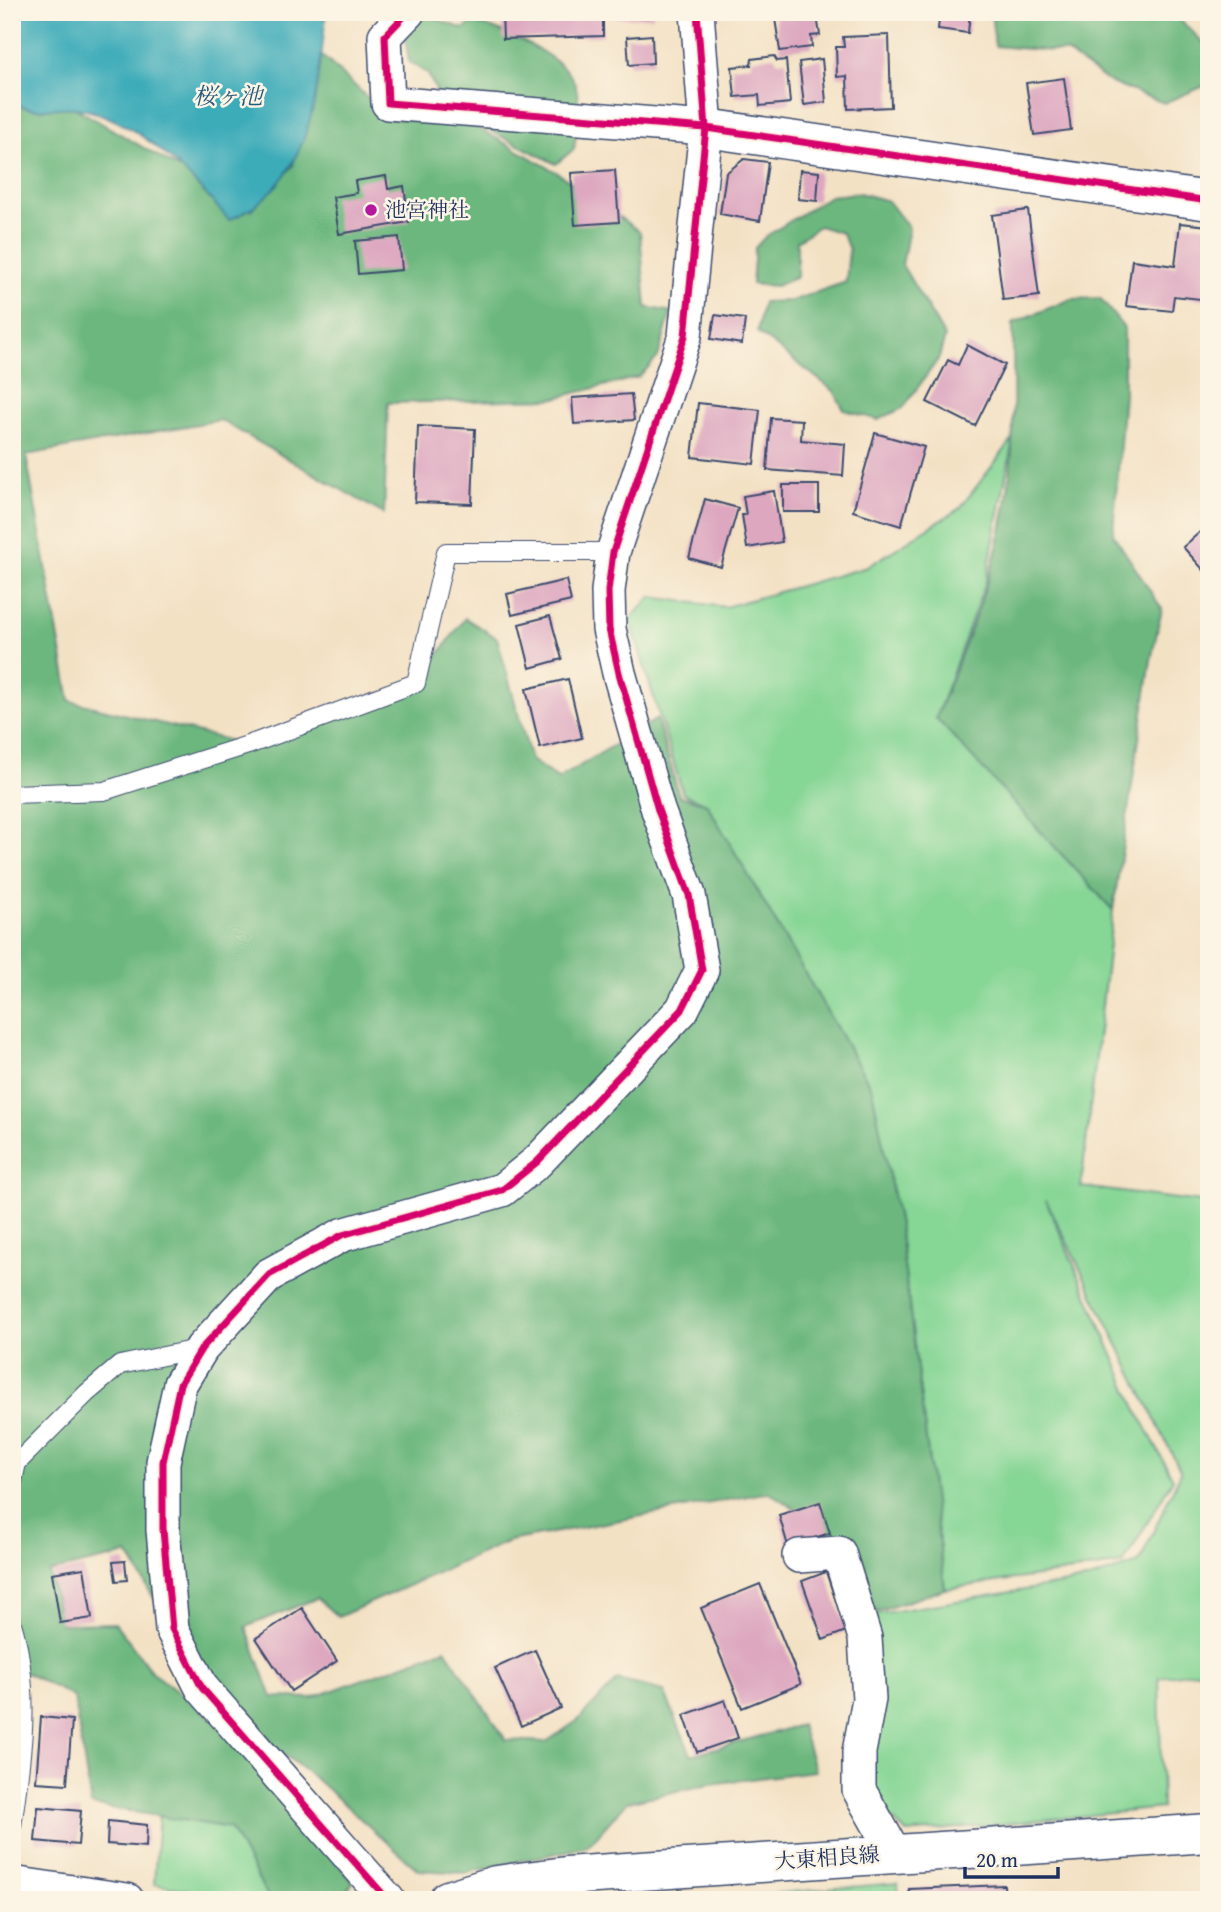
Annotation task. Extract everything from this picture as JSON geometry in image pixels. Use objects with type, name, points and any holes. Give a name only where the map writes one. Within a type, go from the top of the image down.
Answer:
[{"type":"main road","points":[[706,128],[1209,201]]},
{"type":"main road","name":"大東相良線","points":[[448,1900],[496,1885],[566,1876],[1209,1833]]},
{"type":"street","points":[[408,12],[384,36],[388,103],[706,128]]},
{"type":"street","points":[[388,1900],[202,1688],[172,1629],[163,1530],[163,1462],[180,1384],[202,1348],[269,1275],[342,1235],[502,1190],[537,1162],[682,1010],[702,970],[689,895],[658,810],[616,662],[609,616],[613,552],[685,336],[706,128],[697,12]]},
{"type":"street","points":[[799,1556],[839,1553],[865,1637],[869,1699],[859,1752],[859,1790],[895,1854]]},
{"type":"street","points":[[12,1883],[127,1900]]},
{"type":"lane","points":[[12,794],[104,791],[248,745],[416,683],[446,552],[613,552]]},
{"type":"lane","points":[[12,1485],[17,1464],[87,1393],[120,1365],[202,1348]]},
{"type":"lane","points":[[12,1623],[21,1653],[25,1732],[12,1826]]},
{"type":"green space","points":[[991,12],[1172,12],[1209,48],[1209,84],[1164,103],[1111,83],[1066,52],[995,46]]},
{"type":"green space","points":[[426,15],[463,29],[474,22],[486,26],[515,37],[558,63],[569,73],[577,92],[578,116],[574,149],[556,164],[444,107],[428,74],[409,62],[403,24]]},
{"type":"green space","points":[[321,55],[390,118],[469,123],[558,173],[640,232],[646,307],[671,312],[658,357],[639,377],[551,399],[388,403],[384,514],[220,420],[26,455],[70,701],[248,745],[415,687],[465,618],[497,638],[531,760],[558,779],[657,719],[679,796],[707,804],[872,1089],[899,1225],[945,1589],[864,1616],[830,1533],[769,1492],[509,1541],[338,1617],[317,1598],[246,1627],[272,1697],[312,1698],[445,1649],[506,1740],[546,1742],[577,1721],[618,1680],[664,1691],[691,1755],[801,1725],[815,1771],[710,1784],[627,1802],[588,1846],[465,1873],[418,1870],[316,1779],[266,1741],[172,1629],[128,1554],[49,1572],[61,1624],[115,1623],[151,1671],[220,1725],[353,1882],[341,1898],[270,1900],[230,1828],[91,1805],[74,1697],[12,1666],[12,98],[75,108],[251,210],[293,166]]},
{"type":"green space","points":[[859,193],[888,201],[909,228],[902,265],[945,337],[939,358],[903,408],[878,420],[844,410],[834,391],[757,332],[763,302],[791,301],[846,282],[849,249],[842,233],[819,226],[797,241],[797,277],[776,286],[752,284],[755,248],[765,237],[830,196]]},
{"type":"green space","points":[[1100,298],[1124,328],[1124,394],[1113,534],[1162,609],[1151,660],[1113,910],[936,718],[985,590],[1000,537],[1009,487],[1012,440],[1013,323],[1071,299]]},
{"type":"green space","points":[[1013,439],[986,581],[936,718],[1113,910],[1081,1187],[1209,1203],[1209,1670],[1159,1677],[1162,1808],[907,1833],[871,1800],[864,1616],[1086,1580],[1139,1563],[1181,1472],[1046,1200],[1135,1406],[1173,1479],[1123,1564],[945,1589],[899,1226],[872,1089],[707,804],[683,794],[630,619],[651,597],[725,607],[867,567],[960,508]]},
{"type":"green space","points":[[159,1816],[230,1828],[270,1900],[243,1900],[154,1884]]},
{"type":"green space","points":[[897,1883],[900,1900],[695,1900]]},
{"type":"water","name":"桜ヶ池","points":[[12,12],[326,12],[314,103],[306,132],[294,159],[278,184],[257,204],[229,220],[161,150],[120,123],[98,113],[75,108],[36,109],[12,102]]},
{"type":"building","points":[[502,12],[603,12],[603,36],[503,39]]},
{"type":"building","points":[[616,12],[653,12],[653,17],[616,18]]},
{"type":"building","points":[[774,12],[813,12],[813,17],[817,16],[820,35],[811,36],[812,47],[780,51]]},
{"type":"building","points":[[940,12],[970,12],[968,33],[938,29]]},
{"type":"building","points":[[652,35],[653,63],[629,65],[627,37]]},
{"type":"building","points":[[889,35],[891,107],[848,109],[847,76],[837,77],[836,47],[844,47],[843,37]]},
{"type":"building","points":[[774,56],[777,61],[786,60],[790,103],[760,106],[759,95],[735,97],[732,67],[751,65],[752,59]]},
{"type":"building","points":[[822,59],[826,102],[804,105],[799,62]]},
{"type":"building","points":[[1064,78],[1071,130],[1034,135],[1026,83]]},
{"type":"building","points":[[744,159],[768,162],[760,221],[720,214],[726,173]]},
{"type":"building","points":[[615,170],[619,222],[575,225],[571,173]]},
{"type":"building","points":[[800,170],[819,172],[817,201],[798,199]]},
{"type":"building","name":"池宮神社","points":[[386,176],[388,189],[404,186],[409,222],[339,234],[333,197],[357,193],[355,181]]},
{"type":"building","points":[[1028,210],[1039,296],[1003,300],[992,215]]},
{"type":"building","points":[[1180,223],[1209,226],[1209,300],[1174,296],[1172,311],[1126,306],[1132,260],[1175,266]]},
{"type":"building","points":[[399,237],[402,270],[358,274],[355,241]]},
{"type":"building","points":[[715,315],[745,319],[742,344],[711,339]]},
{"type":"building","points":[[967,345],[1005,365],[975,426],[927,402],[948,360],[958,365]]},
{"type":"building","points":[[631,394],[634,420],[574,424],[572,398]]},
{"type":"building","points":[[698,403],[760,410],[754,464],[692,457]]},
{"type":"building","points":[[771,418],[802,420],[801,440],[845,444],[843,476],[767,470]]},
{"type":"building","points":[[418,426],[475,429],[472,504],[415,502]]},
{"type":"building","points":[[875,433],[924,447],[901,526],[853,511]]},
{"type":"building","points":[[783,485],[819,485],[819,512],[783,512]]},
{"type":"building","points":[[774,491],[782,542],[747,548],[742,515],[746,515],[743,496]]},
{"type":"building","points":[[705,499],[738,508],[721,567],[689,558]]},
{"type":"building","points":[[1209,524],[1209,576],[1183,547]]},
{"type":"building","points":[[566,580],[571,601],[512,615],[507,594]]},
{"type":"building","points":[[550,616],[562,659],[530,668],[519,624]]},
{"type":"building","points":[[568,679],[582,738],[540,748],[526,689]]},
{"type":"building","points":[[820,1502],[830,1533],[788,1546],[779,1515]]},
{"type":"building","points":[[125,1561],[127,1580],[116,1581],[113,1562]]},
{"type":"building","points":[[84,1568],[92,1618],[60,1623],[52,1573]]},
{"type":"building","points":[[826,1572],[846,1631],[823,1640],[802,1581]]},
{"type":"building","points":[[760,1584],[801,1684],[742,1708],[701,1608]]},
{"type":"building","points":[[302,1608],[337,1661],[291,1691],[256,1638]]},
{"type":"building","points":[[535,1650],[561,1708],[521,1726],[495,1668]]},
{"type":"building","points":[[725,1700],[738,1738],[697,1752],[684,1715]]},
{"type":"building","points":[[41,1717],[72,1720],[67,1784],[36,1782]]},
{"type":"building","points":[[38,1807],[81,1811],[78,1845],[35,1841]]},
{"type":"building","points":[[108,1821],[147,1825],[146,1847],[107,1844]]},
{"type":"building","points":[[1004,1885],[1005,1900],[910,1900],[909,1889]]},
{"type":"cycle path","points":[[408,12],[385,36],[388,103],[706,128],[1209,201]]},
{"type":"cycle path","points":[[388,1900],[202,1688],[172,1629],[163,1530],[163,1462],[180,1384],[202,1348],[269,1275],[342,1235],[502,1190],[537,1162],[682,1010],[702,970],[689,895],[658,810],[619,673],[609,629],[608,591],[613,552],[685,336],[706,128],[697,12]]},
{"type":"place","name":"池宮神社","points":[[371,210]]}]
